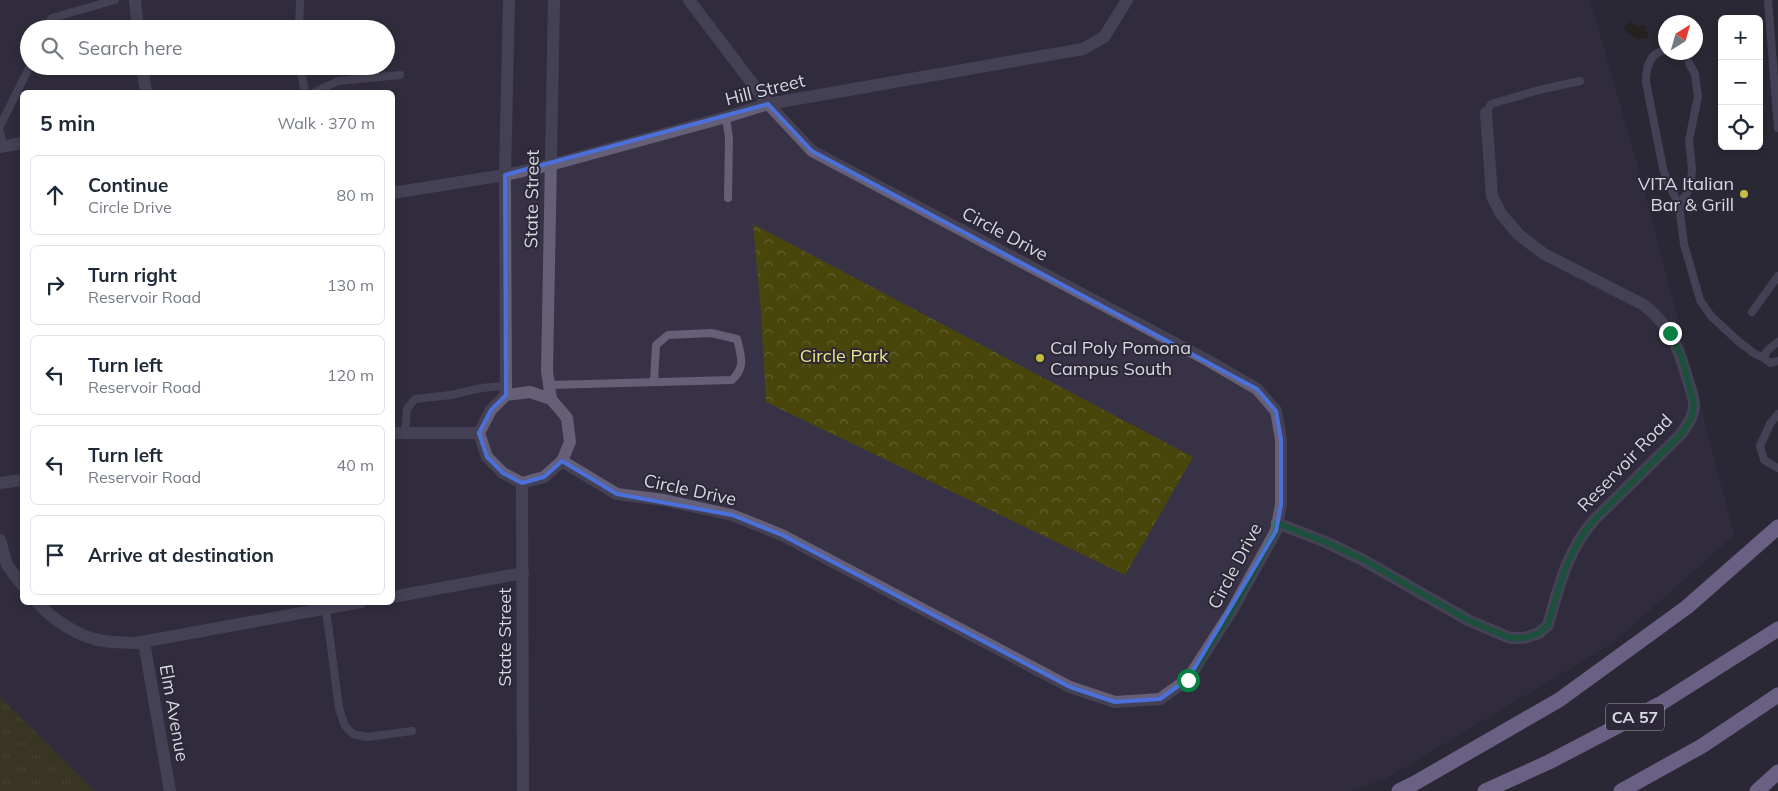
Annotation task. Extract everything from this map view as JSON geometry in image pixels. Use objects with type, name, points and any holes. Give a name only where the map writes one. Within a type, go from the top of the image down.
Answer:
[{"type":"highway","points":[[1398,791],[1559,700],[1687,607],[1778,527]]},
{"type":"highway","name":"CA 57","points":[[1485,791],[1550,762],[1660,704],[1778,629]]},
{"type":"highway","points":[[1621,791],[1702,746],[1778,695]]},
{"type":"highway","points":[[1757,791],[1778,772]]},
{"type":"street","points":[[135,0],[137,20]]},
{"type":"street","name":"State Street","points":[[506,391],[505,175],[509,0]]},
{"type":"street","name":"State Street","points":[[550,399],[547,371],[554,0]]},
{"type":"street","name":"Circle Drive","points":[[562,461],[617,494],[664,500],[732,515],[782,535],[1070,687],[1115,702],[1160,699],[1188,680],[1231,612],[1276,531],[1281,506],[1281,439],[1276,411],[1257,389],[1207,360],[812,151],[768,104],[689,0]]},
{"type":"street","name":"Hill Street","points":[[395,193],[505,175],[550,165],[768,104],[1083,49],[1104,37],[1127,0]]},
{"type":"street","points":[[143,75],[146,90]]},
{"type":"street","name":"Reservoir Road","points":[[1277,523],[1328,543],[1364,560],[1468,620],[1510,638],[1524,638],[1539,633],[1548,625],[1570,555],[1581,534],[1681,434],[1691,419],[1694,405],[1682,358],[1670,333],[1657,315],[1644,305],[1544,254],[1519,235],[1501,214],[1492,196],[1486,113]]},
{"type":"street","points":[[2,146],[20,143]]},
{"type":"street","points":[[506,391],[530,392],[550,399],[567,418],[570,442],[562,461],[544,477],[522,483],[503,473],[487,457],[479,433],[491,410],[506,391]]},
{"type":"street","points":[[399,433],[479,433]]},
{"type":"street","points":[[0,483],[20,480]]},
{"type":"street","name":"State Street","points":[[522,483],[523,791]]},
{"type":"street","points":[[0,540],[7,565],[20,582]]},
{"type":"street","points":[[395,596],[523,573]]},
{"type":"street","points":[[40,605],[48,614],[71,630],[103,641],[136,643],[346,605]]},
{"type":"street","name":"Elm Avenue","points":[[144,642],[170,791]]},
{"type":"lane","points":[[51,20],[52,18],[115,0]]},
{"type":"lane","points":[[299,20],[300,0]]},
{"type":"lane","points":[[1768,0],[1778,128]]},
{"type":"lane","points":[[1658,52],[1651,57],[1646,68],[1646,82],[1667,181],[1679,205],[1684,244],[1700,300],[1712,316],[1738,341],[1770,363],[1778,361]]},
{"type":"lane","points":[[1679,205],[1687,193],[1691,181],[1692,169],[1688,140],[1698,96],[1695,74],[1690,63]]},
{"type":"lane","points":[[0,126],[3,112],[25,75]]},
{"type":"lane","points":[[302,75],[305,90]]},
{"type":"lane","points":[[319,90],[338,81],[400,75]]},
{"type":"lane","points":[[1486,113],[1491,104],[1539,90],[1580,81]]},
{"type":"lane","points":[[726,117],[729,138],[728,198]]},
{"type":"lane","points":[[0,132],[2,146]]},
{"type":"lane","points":[[1752,312],[1778,276]]},
{"type":"lane","points":[[549,385],[732,380],[740,373],[742,358],[737,339],[711,333],[668,335],[656,345],[654,382]]},
{"type":"lane","points":[[1762,357],[1778,342]]},
{"type":"lane","points":[[399,433],[412,400],[451,396],[481,388],[506,391]]},
{"type":"lane","points":[[1778,414],[1770,424],[1760,446],[1764,460],[1778,468]]},
{"type":"lane","points":[[326,609],[339,708],[346,726],[353,734],[367,737],[412,731]]},
{"type":"highlighted area","points":[[768,104],[812,151],[1257,389],[1276,411],[1281,439],[1281,505],[1276,531],[1188,679],[1160,699],[1115,702],[1070,687],[782,535],[732,515],[617,494],[562,461],[544,477],[522,483],[503,473],[487,457],[479,433],[491,410],[506,395],[505,175]]},
{"type":"shaded area","name":"Cal Poly Pomona Campus South","points":[[0,0],[1590,0],[1642,182],[1734,535],[1614,642],[1387,778],[1350,791],[0,791]]},
{"type":"green space","name":"Circle Park","points":[[753,224],[1193,457],[1125,575],[766,402],[761,312]]},
{"type":"green space","points":[[0,697],[95,791],[0,791]]},
{"type":"water","points":[[1630,20],[1639,26],[1643,25],[1647,28],[1648,38],[1636,39],[1625,31],[1624,27]]},
{"type":"place","name":"VITA Italian Bar & Grill","points":[[1744,194]]},
{"type":"place","name":"Cal Poly Pomona Campus South","points":[[1040,358]]},
{"type":"route","points":[[1188,680],[1231,612],[1276,531],[1277,523],[1328,543],[1364,560],[1468,620],[1510,638],[1524,638],[1539,633],[1548,625],[1570,555],[1581,534],[1681,434],[1691,419],[1694,405],[1682,358],[1670,333]]}]
